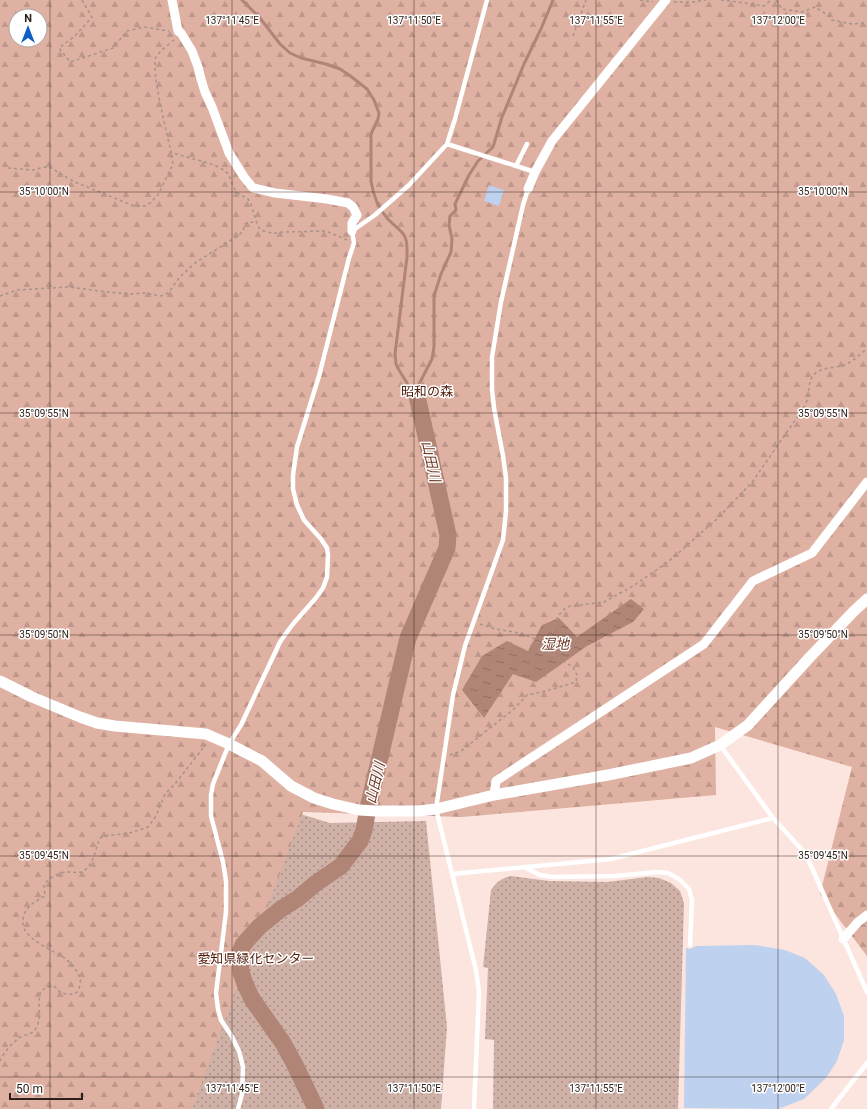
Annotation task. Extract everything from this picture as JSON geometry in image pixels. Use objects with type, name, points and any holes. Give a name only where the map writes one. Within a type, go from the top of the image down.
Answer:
[{"type":"street","points":[[172,0],[178,30],[192,51],[205,92],[215,113],[229,153],[244,177],[253,188],[292,196],[328,199],[348,203],[353,207],[356,215],[352,223],[352,231]]},
{"type":"street","points":[[528,189],[535,172],[552,141],[666,0]]},
{"type":"street","points":[[494,795],[496,781],[704,644],[753,581],[812,553],[867,482]]},
{"type":"street","points":[[0,681],[32,697],[97,723],[206,734],[262,761],[291,786],[314,798],[333,804],[359,810],[419,811],[436,809],[494,795],[608,775],[691,758],[720,745],[748,726],[810,657],[867,599]]},
{"type":"street","points":[[843,939],[858,922],[867,915]]},
{"type":"lane","points":[[238,1109],[242,1094],[243,1067],[239,1051],[221,1020],[216,993],[226,912],[226,880],[211,816],[210,806],[213,784],[228,744],[241,725],[280,642],[292,625],[323,588],[327,577],[327,548],[304,520],[297,505],[293,489],[293,475],[297,447],[319,376],[348,258],[354,243],[352,231],[375,215],[409,185],[447,144],[487,0]]},
{"type":"lane","points":[[447,144],[535,172]]},
{"type":"lane","points":[[516,166],[527,144]]},
{"type":"lane","points":[[474,1109],[479,992],[476,970],[436,809],[453,695],[465,646],[503,540],[506,511],[506,478],[494,408],[492,389],[492,357],[501,302],[528,189]]},
{"type":"lane","points":[[720,745],[773,818],[804,852],[867,992]]},
{"type":"lane","points":[[452,874],[611,859],[773,818]]},
{"type":"lane","points":[[524,868],[540,875],[553,877],[615,876],[658,872],[668,873],[679,879],[689,889],[692,900],[690,945]]},
{"type":"lane","points":[[831,1109],[867,1063]]},
{"type":"path","points":[[82,0],[92,17],[75,36],[59,48],[70,62],[113,48],[127,31],[144,27],[181,33]]},
{"type":"path","points":[[573,36],[586,0]]},
{"type":"path","points":[[666,0],[675,3],[683,3],[706,0]]},
{"type":"path","points":[[722,0],[764,6],[771,0]]},
{"type":"path","points":[[776,0],[782,9],[802,12],[816,7],[829,16],[832,20],[852,24],[867,23]]},
{"type":"path","points":[[574,16],[580,19]]},
{"type":"path","points":[[8,168],[32,170],[45,167],[52,168],[75,182],[134,206],[145,206],[150,203],[158,195],[172,164],[171,152],[156,84],[154,61],[156,55],[181,33]]},
{"type":"path","points":[[171,152],[189,159],[202,161],[224,170],[229,175],[238,194],[247,198],[261,230],[276,234],[282,232],[326,231],[354,243]]},
{"type":"path","points":[[0,296],[17,290],[69,287],[131,294],[145,293],[160,296],[165,295],[169,292],[178,278],[195,263],[238,236],[243,231],[245,224],[256,221]]},
{"type":"path","points":[[547,651],[556,621],[563,610],[571,606],[604,602],[633,586],[668,562],[717,519],[753,481],[805,406],[808,399],[812,377],[817,372],[824,369],[848,363],[867,349]]},
{"type":"path","points":[[443,758],[461,751],[514,709],[526,695],[576,682],[577,675],[573,667],[547,651],[533,638],[519,633],[495,629],[473,622]]},
{"type":"path","points":[[0,1061],[8,1048],[23,1036],[28,1035],[37,1027],[39,1017],[39,995],[41,990],[50,986],[55,987],[64,994],[75,994],[78,991],[81,980],[78,972],[66,960],[26,933],[23,928],[22,920],[25,911],[31,904],[45,896],[44,887],[47,881],[52,877],[62,873],[81,872],[84,870],[95,855],[100,838],[104,836],[130,833],[148,828],[156,816],[165,794],[184,774],[207,743]]},
{"type":"green space","name":"昭和の森","points":[[0,0],[867,0],[867,956],[820,894],[852,767],[715,727],[716,795],[462,817],[303,812],[192,1109],[0,1109]]},
{"type":"green space","name":"愛知県緑化センター","points":[[184,779],[330,823],[426,821],[447,1027],[441,1109],[0,1109],[0,1048]]},
{"type":"green space","points":[[511,876],[549,881],[607,882],[648,877],[659,878],[671,883],[680,891],[684,903],[678,1109],[493,1109],[494,1040],[485,1039],[488,968],[483,967],[491,890],[504,878]]},
{"type":"water","name":"湿地","points":[[631,599],[644,609],[633,622],[587,646],[536,682],[513,674],[484,718],[462,690],[482,656],[507,641],[528,651],[542,625],[559,618],[577,637]]},
{"type":"building","points":[[489,185],[504,190],[499,206],[484,201]]},
{"type":"building","points":[[755,945],[785,950],[805,958],[824,975],[836,994],[844,1016],[844,1040],[837,1061],[826,1078],[804,1099],[778,1109],[684,1108],[686,948],[690,949],[696,946]]},
{"type":"waterway","points":[[242,0],[260,18],[280,44],[290,53],[301,58],[340,69],[367,89],[374,100],[379,113],[378,119],[371,134],[372,186],[376,201],[381,210],[404,235],[407,246],[407,257],[395,354],[396,364],[411,393],[417,396],[418,386],[432,359],[434,347],[434,296],[441,274],[451,252],[452,239],[449,225],[450,216],[456,210],[455,204],[469,175],[478,161],[493,147],[502,117],[553,0]]},
{"type":"waterway","name":"山田川","points":[[316,1109],[283,1043],[252,999],[241,972],[240,952],[243,945],[259,927],[281,909],[341,866],[360,841],[364,830],[408,638],[447,548],[448,535],[417,396]]}]
